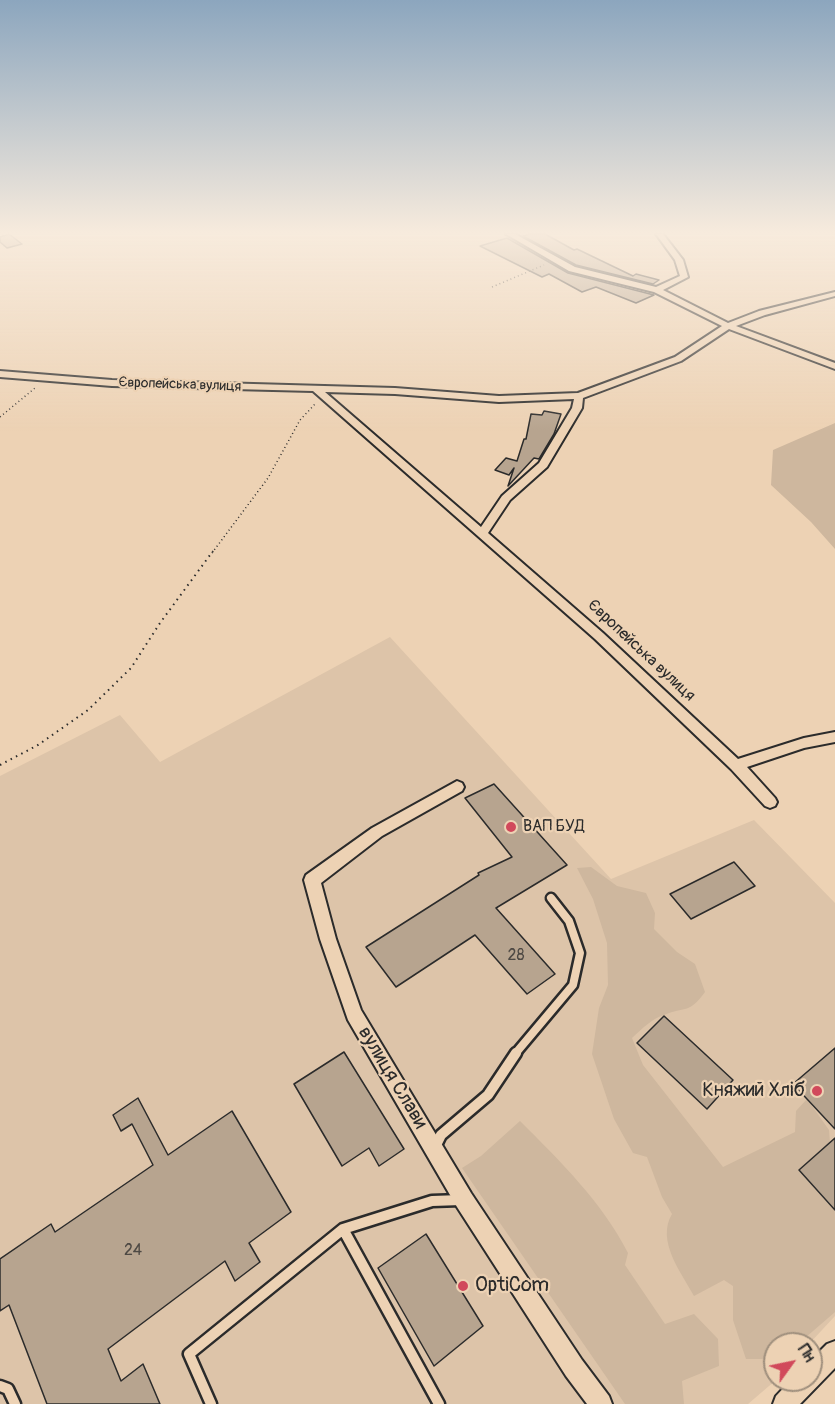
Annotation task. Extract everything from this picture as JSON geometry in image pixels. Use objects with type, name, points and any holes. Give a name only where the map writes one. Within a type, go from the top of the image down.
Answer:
[{"type":"street","points":[[676,300],[728,326],[835,366]]},
{"type":"street","name":"Європейська вулиця","points":[[0,374],[319,393],[395,391],[499,399],[579,396],[678,359],[728,326],[762,313],[814,300]]},
{"type":"street","name":"Європейська вулиця","points":[[319,393],[483,533],[617,652],[771,801]]},
{"type":"street","points":[[483,533],[506,498],[543,465],[577,408],[579,396]]},
{"type":"street","points":[[736,765],[804,743],[835,737]]},
{"type":"street","name":"вулиця Слави","points":[[457,787],[377,832],[312,880],[328,939],[354,1014],[464,1200],[574,1368],[601,1404]]},
{"type":"street","points":[[823,1364],[835,1352]]},
{"type":"street","points":[[784,1404],[796,1392]]},
{"type":"lane","points":[[434,1149],[441,1135],[488,1095],[511,1059],[573,985],[580,953],[569,921],[551,898]]},
{"type":"lane","points":[[211,1404],[189,1354],[343,1228],[432,1201],[464,1200]]},
{"type":"lane","points":[[343,1228],[439,1404]]},
{"type":"lane","points":[[0,1386],[8,1389],[15,1404]]},
{"type":"path","points":[[0,417],[45,378]]},
{"type":"path","points":[[0,765],[38,745],[88,710],[131,668],[160,623],[268,478],[300,420],[319,393]]},
{"type":"shaded area","points":[[835,423],[835,549],[811,522],[771,485],[773,450]]},
{"type":"shaded area","points":[[390,637],[611,879],[754,820],[835,903],[835,1316],[820,1332],[763,1332],[763,1391],[748,1404],[0,1404],[0,776],[120,715],[160,762]]},
{"type":"shaded area","points":[[591,867],[617,886],[646,893],[655,913],[654,929],[677,952],[695,964],[705,992],[690,1007],[655,1019],[632,1038],[643,1065],[723,1167],[795,1132],[796,1111],[807,1099],[829,1130],[835,1210],[835,1312],[812,1332],[763,1332],[763,1359],[746,1359],[733,1320],[733,1286],[724,1280],[694,1296],[672,1256],[667,1235],[672,1214],[662,1197],[647,1157],[633,1153],[614,1119],[592,1054],[599,1008],[608,985],[607,943],[593,899],[577,868]]},
{"type":"shaded area","points":[[520,1121],[579,1183],[606,1216],[628,1253],[625,1265],[665,1324],[694,1314],[718,1339],[719,1366],[682,1381],[684,1404],[625,1404],[462,1168],[481,1156]]},
{"type":"building","points":[[627,300],[644,300],[636,303]]},
{"type":"building","points":[[544,411],[561,414],[554,434],[539,459],[534,458],[508,486],[514,468],[509,475],[495,470],[506,458],[517,461],[524,439],[526,439],[531,414],[542,415]]},
{"type":"building","points":[[494,784],[567,865],[496,908],[555,974],[527,994],[475,935],[396,987],[366,947],[479,875],[478,873],[512,857],[465,798]]},
{"type":"building","points":[[734,862],[755,886],[691,919],[670,894]]},
{"type":"building","points":[[664,1016],[733,1080],[707,1109],[637,1043]]},
{"type":"building","name":"Княжий Хліб","points":[[835,1048],[835,1129],[793,1084]]},
{"type":"building","points":[[344,1052],[404,1149],[379,1166],[369,1148],[342,1166],[294,1084]]},
{"type":"building","points":[[138,1098],[168,1155],[232,1111],[291,1212],[249,1243],[260,1262],[235,1281],[225,1261],[108,1349],[121,1381],[143,1364],[160,1404],[47,1404],[9,1305],[0,1311],[0,1259],[51,1224],[55,1232],[153,1165],[132,1124],[121,1131],[113,1115]]},
{"type":"building","name":"Княжий Хліб","points":[[835,1138],[835,1210],[799,1170]]},
{"type":"building","points":[[426,1234],[483,1326],[434,1366],[378,1268]]},
{"type":"place","name":"ВАП БУД","points":[[511,827]]},
{"type":"place","name":"Княжий Хліб","points":[[817,1091]]},
{"type":"place","name":"OptiCom","points":[[463,1286]]}]
